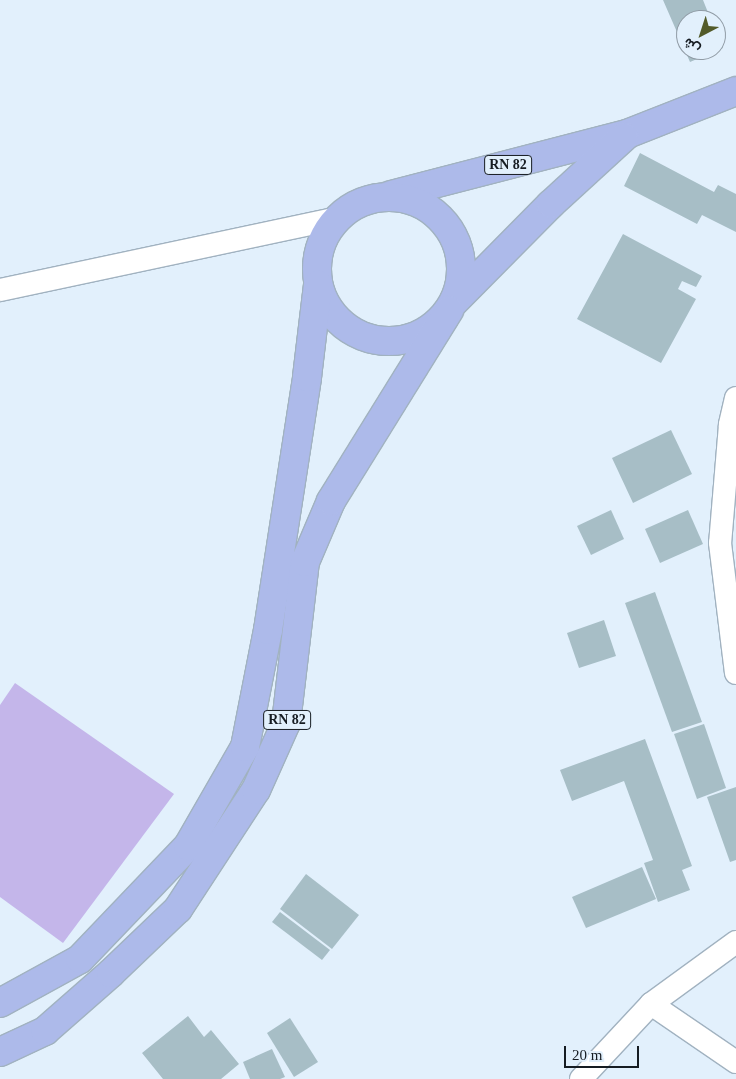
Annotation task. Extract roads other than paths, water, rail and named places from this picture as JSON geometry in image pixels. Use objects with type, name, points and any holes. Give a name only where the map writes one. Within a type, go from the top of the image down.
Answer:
[{"type":"main road","name":"RN 82","points":[[389,196],[627,134],[736,91]]},
{"type":"main road","name":"RN 82","points":[[0,1052],[45,1031],[111,973],[178,909],[256,790],[286,723],[305,562],[331,502],[451,307],[551,204],[627,134]]},
{"type":"main road","points":[[389,196],[410,199],[429,208],[449,229],[456,242],[461,262],[460,283],[451,307],[432,327],[411,338],[387,342],[364,337],[343,325],[327,307],[318,285],[316,261],[322,238],[335,219],[369,198],[389,196]]},
{"type":"main road","name":"RN 82","points":[[0,1003],[80,959],[188,846],[245,746],[268,630],[307,377],[318,285]]},
{"type":"street","points":[[0,290],[335,219]]},
{"type":"street","points":[[736,398],[730,425],[728,541],[736,673]]},
{"type":"street","points":[[582,1079],[651,1004],[736,942]]},
{"type":"street","points":[[651,1004],[736,1062]]}]
